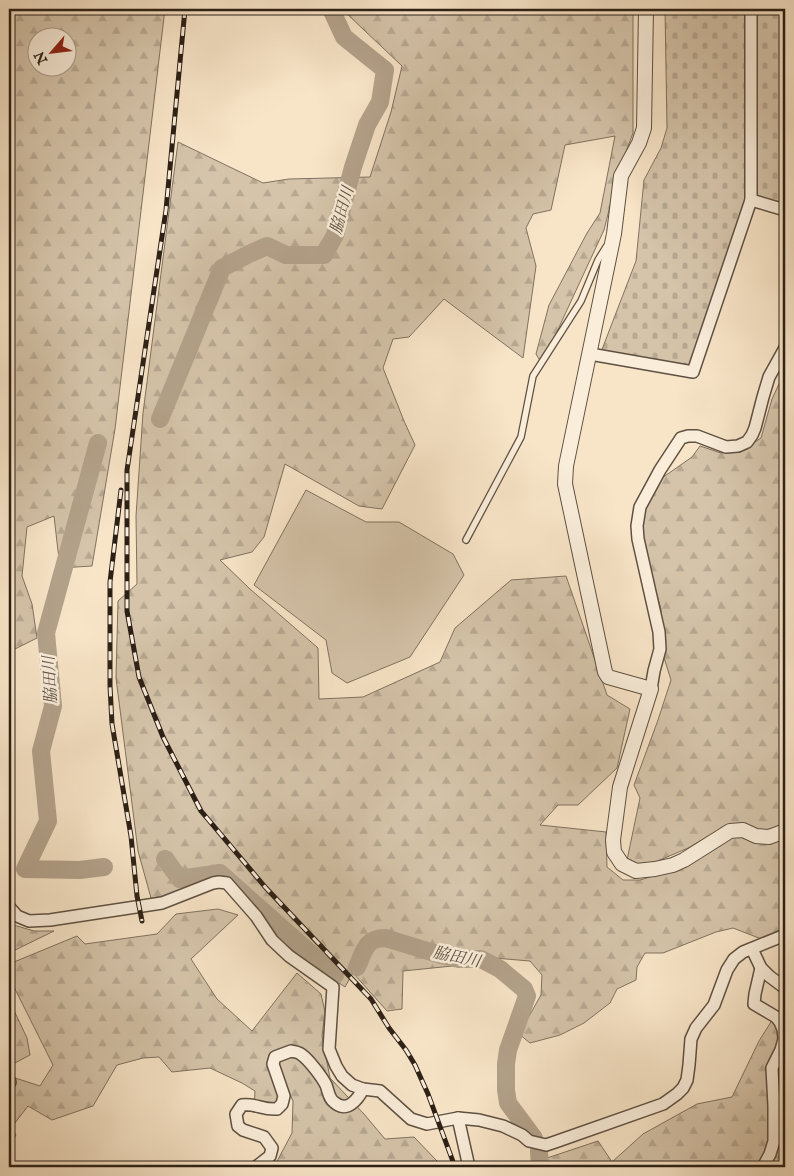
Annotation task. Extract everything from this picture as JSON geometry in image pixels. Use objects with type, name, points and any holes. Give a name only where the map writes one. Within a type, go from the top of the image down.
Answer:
[{"type":"street","points":[[646,9],[644,128],[622,176],[614,234],[566,466],[565,484],[605,672],[608,677],[651,689]]},
{"type":"street","points":[[590,354],[693,372],[752,200],[751,9]]},
{"type":"street","points":[[752,200],[785,210]]},
{"type":"street","points":[[785,348],[769,377],[756,428],[747,442],[738,446],[726,447],[697,436],[681,438],[660,470],[640,507],[638,539],[659,632],[660,649],[651,689],[620,787],[613,846],[614,852],[622,864],[636,871],[673,865],[730,831],[743,830],[756,836],[770,837],[785,831]]},
{"type":"street","points":[[9,907],[17,916],[29,921],[50,920],[162,903],[212,883],[226,883],[256,916],[272,940],[288,956],[333,987],[329,1049],[342,1076],[352,1085],[363,1089],[380,1091],[411,1119],[427,1124],[458,1118],[479,1120],[503,1126],[522,1135],[529,1141],[546,1145],[662,1104],[683,1088],[687,1080],[691,1039],[696,1028],[714,1004],[727,970],[734,959],[743,952],[785,935]]},
{"type":"street","points":[[752,949],[761,968],[785,988]]},
{"type":"street","points":[[761,968],[754,1004],[776,1017],[783,1029],[784,1039],[782,1050],[772,1068],[774,1141],[763,1167]]},
{"type":"street","points":[[256,1167],[270,1156],[272,1148],[264,1137],[243,1130],[238,1126],[236,1114],[242,1105],[250,1104],[268,1110],[277,1109],[282,1104],[284,1096],[272,1064],[275,1057],[291,1051],[302,1055],[320,1075],[333,1102],[340,1105],[347,1106],[354,1103],[359,1098],[363,1089]]},
{"type":"street","points":[[458,1118],[469,1167]]},
{"type":"lane","points":[[466,540],[521,437],[533,376],[581,301],[598,260],[614,234]]},
{"type":"green space","points":[[9,9],[165,9],[115,429],[92,566],[60,568],[54,516],[27,527],[22,576],[32,604],[37,638],[9,652]]},
{"type":"green space","points":[[343,9],[633,9],[633,133],[619,170],[604,230],[542,364],[536,354],[549,305],[587,233],[600,213],[615,136],[565,145],[551,210],[533,214],[526,228],[536,266],[523,358],[444,299],[409,337],[393,339],[383,368],[415,445],[382,509],[359,506],[285,464],[264,537],[252,552],[220,560],[250,589],[318,648],[319,699],[363,697],[440,662],[455,628],[511,580],[566,576],[607,695],[630,709],[617,768],[578,805],[558,805],[540,825],[606,832],[607,867],[623,880],[640,880],[680,868],[735,836],[744,838],[785,836],[785,931],[764,940],[733,928],[716,932],[663,953],[645,953],[637,967],[636,980],[617,989],[610,1003],[584,1023],[560,1035],[530,1043],[519,1034],[541,995],[542,975],[530,961],[494,958],[462,965],[403,971],[402,1009],[387,1011],[353,973],[345,987],[299,956],[229,885],[151,898],[138,851],[116,678],[118,601],[137,584],[136,516],[143,413],[178,142],[263,183],[289,179],[370,177],[391,112],[402,66]]},
{"type":"green space","points":[[665,9],[785,9],[785,206],[748,194],[687,368],[601,352],[636,261],[644,180],[661,148],[667,128]]},
{"type":"green space","points":[[785,371],[785,825],[766,833],[729,826],[688,848],[637,868],[627,860],[640,798],[634,785],[671,680],[660,645],[661,609],[648,565],[642,534],[646,504],[662,478],[692,457],[700,446],[721,453],[743,450],[761,438],[772,399]]},
{"type":"green space","points":[[306,490],[366,522],[399,522],[453,554],[464,575],[410,657],[347,683],[332,673],[326,640],[254,585]]},
{"type":"green space","points":[[218,909],[238,915],[191,959],[217,999],[252,1031],[297,973],[321,994],[325,1012],[322,1036],[330,1078],[385,1139],[414,1137],[438,1162],[440,1167],[274,1167],[292,1133],[293,1101],[284,1080],[283,1102],[254,1109],[255,1091],[242,1083],[210,1068],[172,1072],[159,1057],[143,1058],[117,1065],[93,1106],[52,1120],[28,1106],[11,1128],[16,1135],[9,1145],[9,1076],[40,1086],[53,1065],[9,977],[9,968],[14,962],[77,936],[85,944],[157,934],[176,914]]},
{"type":"green space","points":[[10,924],[34,931],[54,931],[9,953]]},
{"type":"green space","points":[[9,1000],[27,1038],[30,1055],[13,1064],[9,1064]]},
{"type":"green space","points":[[776,1014],[785,1017],[785,1167],[544,1167],[547,1158],[598,1141],[612,1162],[643,1134],[697,1104],[732,1097],[759,1041]]},
{"type":"waterway","name":"脇田川","points":[[160,419],[222,268],[267,246],[286,255],[324,255],[335,235],[353,167],[367,125],[380,102],[385,70],[344,37],[331,9]]},
{"type":"waterway","name":"脇田川","points":[[98,443],[46,633],[53,706],[41,751],[48,821],[25,869],[80,870],[104,867]]},
{"type":"waterway","name":"脇田川","points":[[165,859],[180,879],[220,873],[335,975]]},
{"type":"waterway","name":"脇田川","points":[[357,967],[369,943],[373,940],[385,938],[459,959],[481,959],[500,969],[524,989],[527,996],[508,1050],[506,1090],[508,1103],[534,1138]]},
{"type":"waterway","name":"脇田川","points":[[539,1151],[540,1167]]},
{"type":"railway","points":[[185,9],[166,210],[127,470],[127,611],[139,677],[163,737],[201,811],[266,888],[371,999],[389,1028],[406,1050],[428,1094],[455,1167]]},
{"type":"railway","points":[[121,490],[110,582],[110,686],[112,724],[131,836],[137,896],[142,921]]}]
